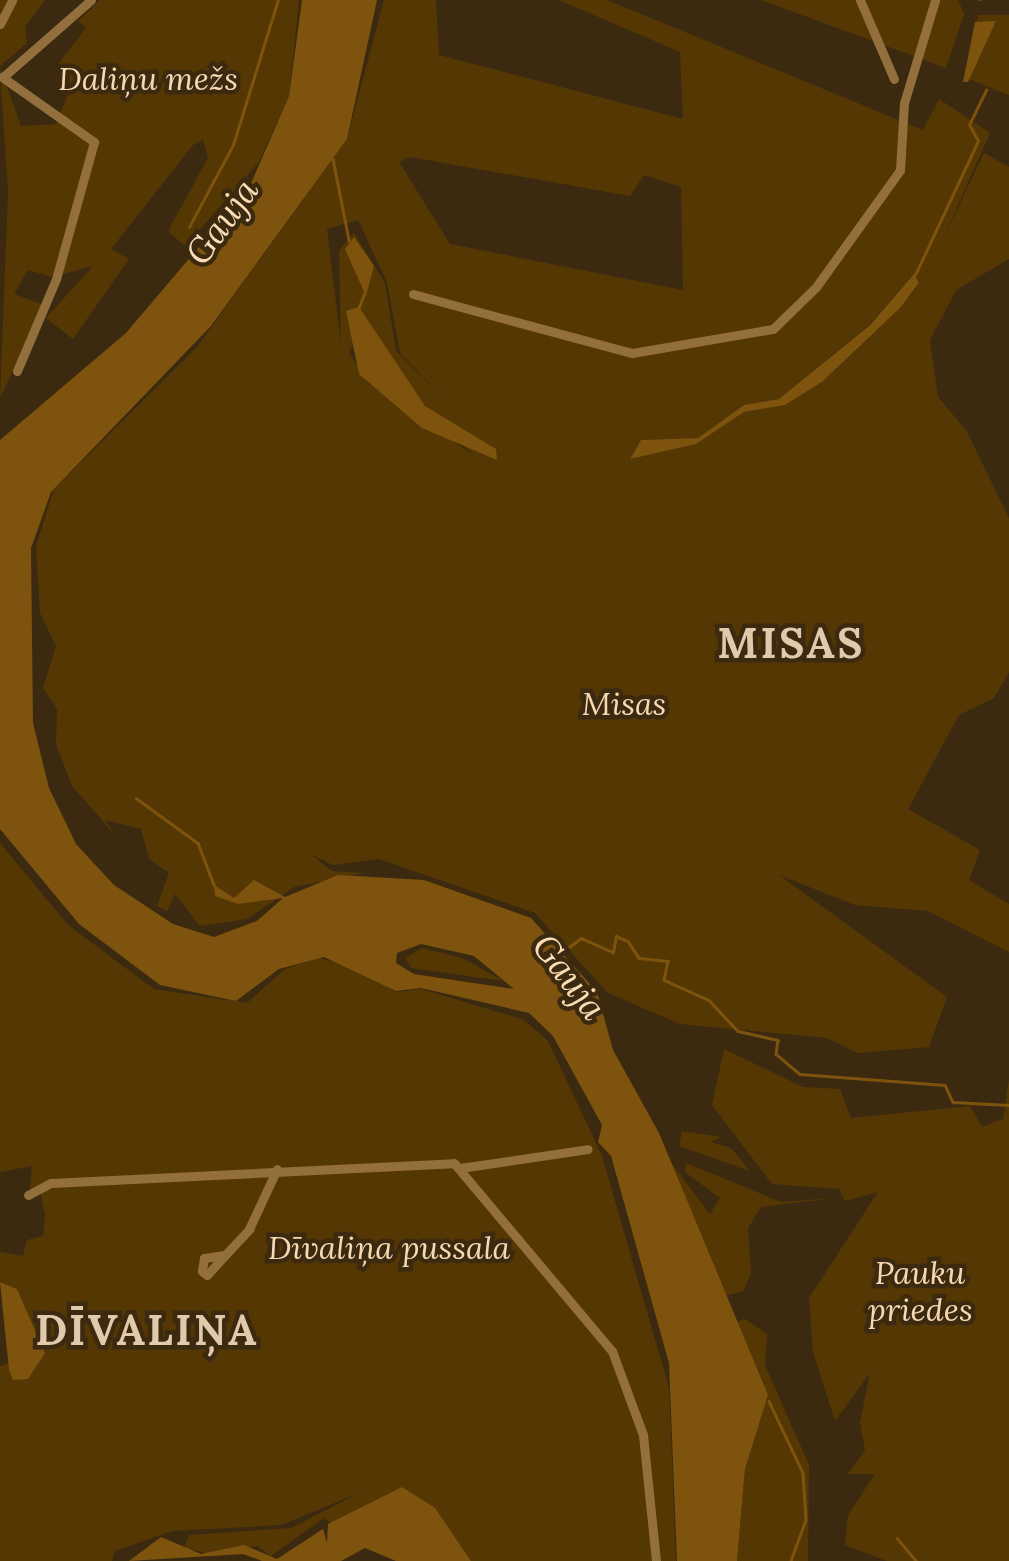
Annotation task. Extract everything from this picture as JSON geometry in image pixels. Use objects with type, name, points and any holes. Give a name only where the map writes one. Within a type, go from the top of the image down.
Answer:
[{"type":"street","points":[[0,24],[12,0]]},
{"type":"street","points":[[17,371],[56,279],[94,142],[1,77],[91,0]]},
{"type":"street","points":[[860,0],[894,79]]},
{"type":"street","points":[[413,294],[632,353],[773,329],[816,287],[900,170],[904,103],[934,0]]},
{"type":"street","points":[[28,1196],[50,1183],[272,1170],[460,1168],[571,1157],[588,1149]]},
{"type":"street","points":[[460,1168],[612,1351],[643,1434],[656,1561]]},
{"type":"street","points":[[225,1255],[267,1190],[272,1170]]},
{"type":"green space","points":[[0,0],[45,0],[25,27],[27,43],[0,66]]},
{"type":"green space","name":"Daliņu mežs","points":[[100,0],[299,0],[289,96],[259,162],[185,246],[168,231],[208,158],[203,140],[193,145],[111,249],[129,259],[73,339],[46,318],[93,266],[52,277],[28,270],[14,294],[44,305],[0,398],[8,192],[0,68],[21,126],[56,124],[68,94],[58,64],[86,28],[78,21]]},
{"type":"green space","name":"Misas","points":[[384,0],[436,0],[439,55],[683,119],[680,52],[559,0],[607,0],[923,130],[939,99],[990,133],[942,241],[984,153],[1009,167],[1009,259],[956,290],[930,340],[938,397],[966,430],[1009,518],[1009,672],[994,698],[959,715],[908,809],[980,850],[969,880],[1009,904],[1009,952],[928,911],[855,905],[779,875],[947,997],[929,1047],[858,1053],[827,1038],[680,1024],[608,993],[535,913],[379,859],[333,865],[310,854],[332,871],[364,873],[294,887],[247,919],[200,926],[175,894],[167,911],[157,906],[169,873],[149,859],[141,829],[105,820],[117,837],[72,786],[56,744],[57,709],[43,688],[56,646],[40,613],[36,546],[54,489],[197,347],[347,139]],"holes":[[[410,157],[630,196],[644,175],[681,187],[683,290],[450,244],[399,162]],[[358,220],[387,282],[400,353],[446,400],[396,351],[385,283],[354,233],[339,251],[341,344],[327,229]],[[913,275],[919,284],[900,308],[822,382],[785,405],[744,412],[696,444],[630,458],[641,440],[698,438],[744,405],[779,399],[870,324]],[[365,316],[416,396],[472,454],[367,382],[349,353]]]},
{"type":"green space","points":[[761,0],[958,0],[964,14],[946,68]]},
{"type":"green space","points":[[978,15],[1009,15],[1009,95],[964,77]]},
{"type":"green space","name":"Dīvaliņa pussala","points":[[0,843],[68,925],[154,989],[247,1003],[285,969],[319,958],[357,967],[396,992],[422,989],[524,1020],[548,1041],[602,1156],[669,1388],[676,1561],[471,1561],[402,1487],[331,1523],[324,1518],[271,1556],[257,1546],[210,1554],[184,1548],[189,1535],[291,1528],[359,1493],[281,1525],[172,1531],[115,1551],[112,1561],[0,1561],[0,1366],[45,1353],[17,1289],[0,1282],[0,1252],[23,1256],[27,1240],[43,1236],[45,1216],[40,1190],[30,1189],[32,1166],[0,1172]]},
{"type":"green space","points":[[422,948],[462,958],[504,981],[411,968],[405,958]]},
{"type":"green space","name":"Pauku priedes","points":[[724,1049],[803,1087],[840,1089],[851,1118],[970,1106],[982,1127],[1003,1119],[1009,1079],[1009,1561],[887,1561],[845,1545],[848,1515],[875,1474],[848,1474],[865,1450],[860,1423],[870,1373],[835,1421],[813,1352],[809,1298],[878,1192],[845,1201],[839,1189],[772,1184],[712,1105]]},
{"type":"green space","points":[[682,1131],[721,1137],[711,1142],[731,1148],[750,1171],[679,1146]]},
{"type":"green space","points":[[671,1163],[710,1214],[720,1198],[685,1172],[686,1163],[781,1202],[834,1198],[761,1207],[748,1228],[751,1273],[743,1291],[725,1296]]},
{"type":"green space","points":[[745,1319],[767,1334],[765,1365],[809,1465],[808,1561],[737,1561],[745,1469],[761,1400],[768,1400],[736,1322]]},
{"type":"water","name":"Gauja","points":[[302,0],[377,0],[347,139],[211,326],[51,492],[31,548],[33,723],[49,788],[76,844],[114,885],[173,924],[214,937],[257,921],[283,898],[238,904],[215,896],[214,885],[234,898],[254,880],[285,897],[338,875],[424,880],[531,918],[597,992],[613,1050],[659,1133],[768,1395],[745,1469],[737,1561],[677,1561],[669,1363],[611,1156],[598,1142],[602,1125],[553,1036],[529,1013],[421,988],[396,991],[324,957],[279,969],[236,1001],[160,985],[79,924],[0,829],[0,440],[126,333],[249,188],[289,96]],"holes":[[[421,944],[474,956],[514,989],[414,974],[396,963],[397,953]]]},
{"type":"water","points":[[996,21],[968,82],[963,82],[975,22]]},
{"type":"water","points":[[354,237],[374,266],[366,296],[345,249]]},
{"type":"water","points":[[914,274],[919,283],[900,308],[822,382],[785,405],[744,412],[696,444],[630,459],[641,440],[698,438],[744,405],[779,399],[870,325]]},
{"type":"water","points":[[359,307],[425,406],[496,449],[497,460],[422,428],[359,374],[346,311]]},
{"type":"water","points":[[0,1282],[17,1289],[45,1353],[28,1379],[13,1380],[9,1370]]},
{"type":"water","points":[[402,1487],[435,1508],[471,1561],[396,1561],[365,1548],[341,1561],[262,1561],[243,1554],[129,1561],[161,1537],[201,1554],[244,1545],[277,1559],[323,1529],[327,1543],[328,1524]]},
{"type":"waterway","name":"Gauja","points":[[189,227],[233,145],[278,0]]},
{"type":"waterway","points":[[915,275],[978,141],[969,125],[986,90]]},
{"type":"waterway","points":[[333,159],[349,240]]},
{"type":"waterway","points":[[359,307],[364,294]]},
{"type":"waterway","points":[[136,798],[198,843],[214,885]]},
{"type":"waterway","name":"Gauja","points":[[560,954],[581,938],[613,952],[616,936],[628,941],[639,958],[668,961],[664,980],[709,1000],[738,1031],[778,1040],[776,1054],[800,1074],[945,1085],[953,1102],[1009,1105]]},
{"type":"waterway","points":[[769,1401],[803,1473],[806,1520],[791,1561]]},
{"type":"waterway","points":[[897,1538],[916,1561]]},
{"type":"district","name":"MISAS","points":[[791,643]]},
{"type":"district","name":"DĪVALIŅA","points":[[147,1330]]}]
